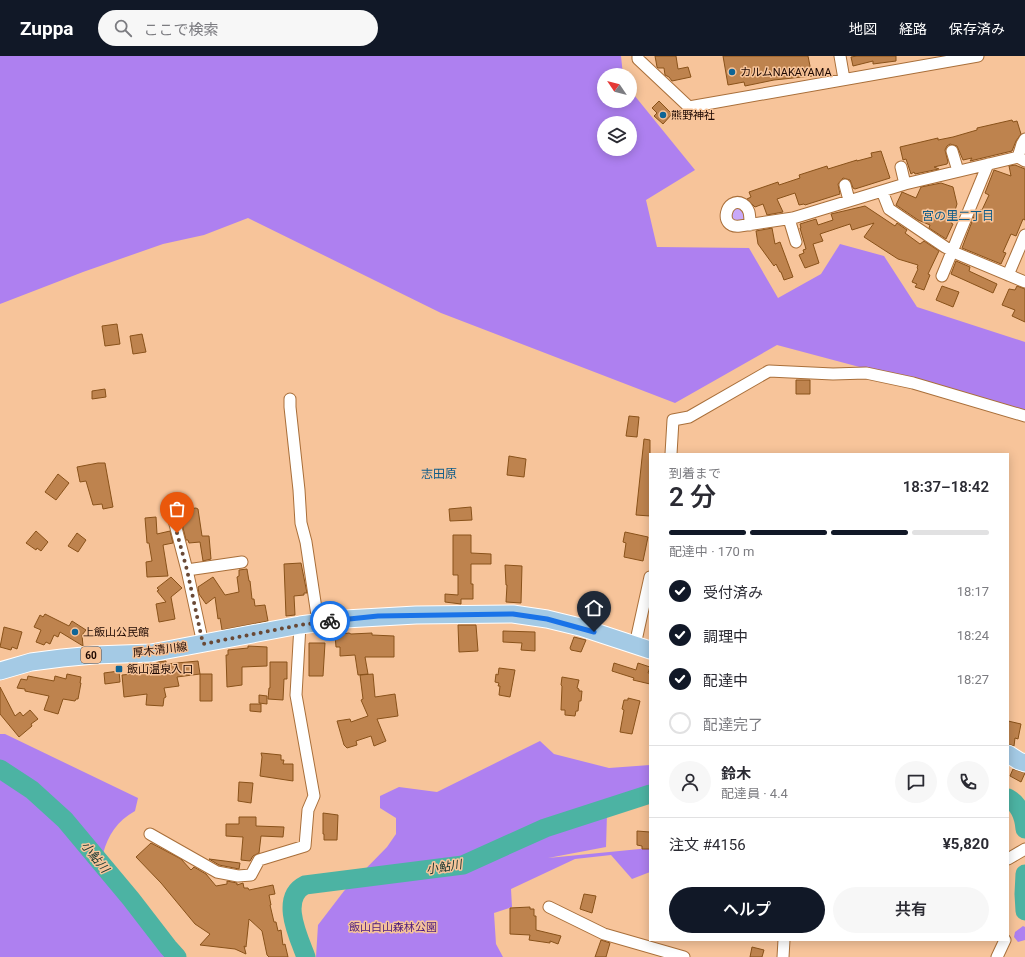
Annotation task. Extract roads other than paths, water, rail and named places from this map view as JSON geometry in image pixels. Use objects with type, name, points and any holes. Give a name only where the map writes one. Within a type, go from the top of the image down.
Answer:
[{"type":"main road","name":"厚木清川線","points":[[0,671],[31,662],[62,658],[151,653],[318,622],[378,616],[513,614],[547,619],[580,627],[643,648]]},
{"type":"main road","points":[[1009,755],[1025,763]]},
{"type":"street","points":[[638,56],[638,59],[689,107],[978,56]]},
{"type":"street","points":[[840,56],[844,79]]},
{"type":"street","points":[[750,225],[789,219],[905,184],[958,171],[988,164],[1022,159],[1022,144],[1025,139]]},
{"type":"street","points":[[952,151],[958,171]]},
{"type":"street","points":[[942,276],[988,164]]},
{"type":"street","points":[[901,167],[905,184]]},
{"type":"street","points":[[845,185],[849,200]]},
{"type":"street","points":[[882,191],[889,209],[952,251],[1025,282]]},
{"type":"street","points":[[789,219],[796,242]]},
{"type":"street","points":[[1008,275],[1025,236]]},
{"type":"street","points":[[671,453],[673,420],[689,417],[769,371],[833,374],[866,373],[913,383],[1025,416]]},
{"type":"street","points":[[290,399],[301,523],[306,542],[318,622]]},
{"type":"street","points":[[170,505],[187,570],[203,644]]},
{"type":"street","points":[[187,570],[242,562]]},
{"type":"street","points":[[643,648],[649,587]]},
{"type":"street","points":[[150,834],[217,872],[238,876],[251,875],[259,860],[305,846],[308,810],[314,796],[296,695],[300,625]]},
{"type":"street","points":[[1009,858],[1025,849]]},
{"type":"street","points":[[549,907],[604,934],[684,957]]},
{"type":"street","points":[[783,957],[784,941]]},
{"type":"street","points":[[997,957],[1005,941]]},
{"type":"waterway","name":"小鮎川","points":[[0,769],[32,790],[65,820],[177,957]]},
{"type":"waterway","name":"小鮎川","points":[[306,957],[293,919],[292,908],[293,899],[297,891],[305,885],[463,865],[545,828],[649,794]]},
{"type":"waterway","name":"小鮎川","points":[[1009,799],[1018,807],[1025,829]]},
{"type":"waterway","name":"小鮎川","points":[[1025,874],[1025,911]]},
{"type":"place","name":"カルムNAKAYAMA","points":[[732,72]]},
{"type":"place","name":"熊野神社","points":[[663,115]]},
{"type":"place","name":"上飯山公民館","points":[[75,632]]},
{"type":"place","name":"飯山温泉入口","points":[[119,669]]},
{"type":"district","name":"宮の里二丁目","points":[[958,216]]},
{"type":"district","name":"志田原","points":[[439,474]]},
{"type":"park label","name":"飯山白山森林公園","points":[[393,927]]}]
